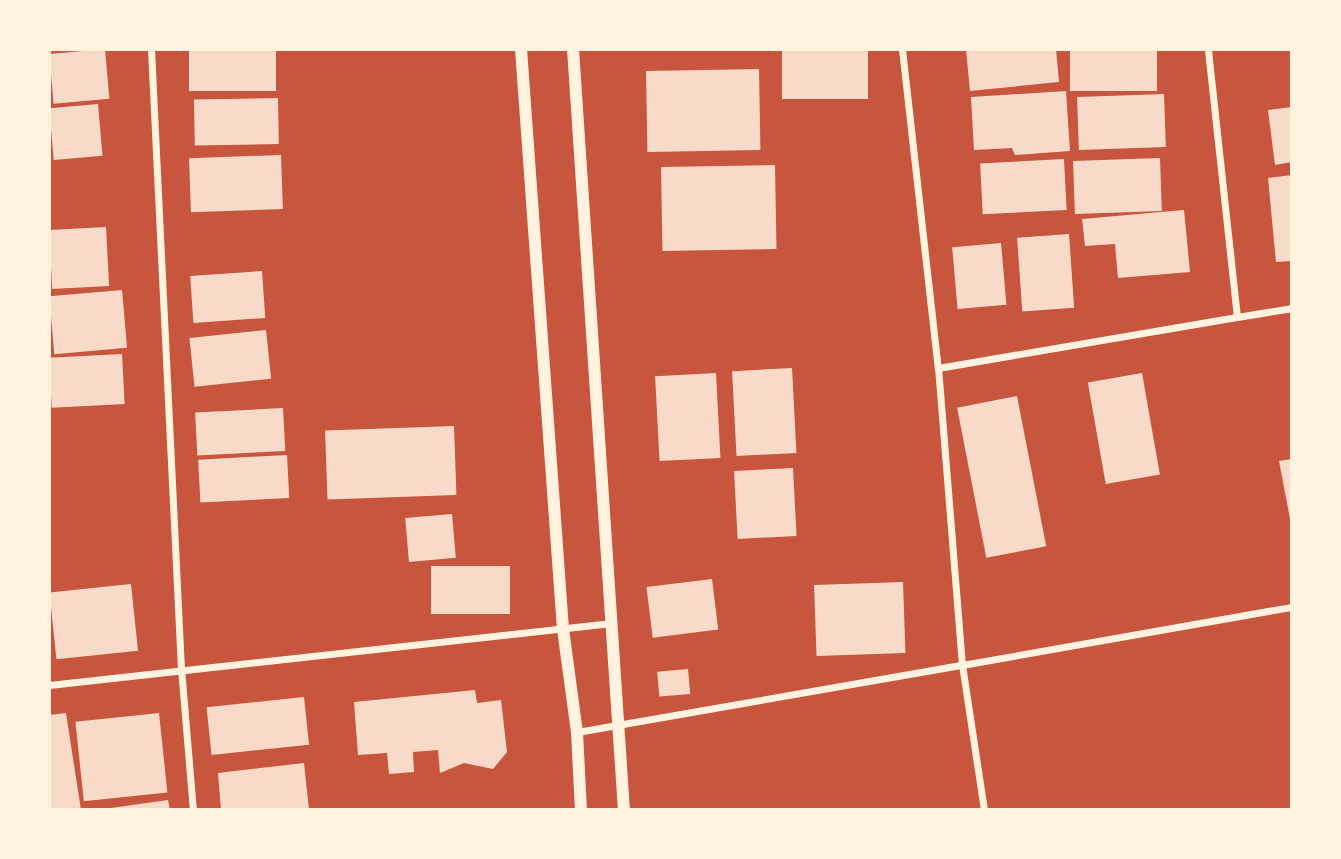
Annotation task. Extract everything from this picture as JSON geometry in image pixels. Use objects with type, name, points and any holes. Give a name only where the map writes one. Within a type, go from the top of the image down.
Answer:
[{"type":"street","points":[[151,49],[181,668],[193,810]]},
{"type":"street","points":[[520,49],[563,629],[577,732],[581,810]]},
{"type":"street","points":[[573,49],[621,724],[624,810]]},
{"type":"street","points":[[902,49],[938,368],[962,665],[984,810]]},
{"type":"street","points":[[1208,49],[1237,317]]},
{"type":"street","points":[[938,368],[1292,308]]},
{"type":"street","points":[[577,732],[1292,607]]},
{"type":"street","points":[[49,685],[181,668],[613,623]]},
{"type":"building","points":[[105,49],[109,99],[54,104],[49,54]]},
{"type":"building","points":[[189,49],[276,49],[276,91],[189,91]]},
{"type":"building","points":[[782,49],[868,49],[868,99],[782,99]]},
{"type":"building","points":[[966,49],[1056,49],[1059,82],[970,91]]},
{"type":"building","points":[[1070,49],[1157,49],[1157,91],[1070,91]]},
{"type":"building","points":[[759,69],[760,150],[647,152],[646,71]]},
{"type":"building","points":[[1066,91],[1070,151],[1015,155],[1012,148],[974,150],[971,97]]},
{"type":"building","points":[[1164,94],[1166,147],[1079,150],[1077,97]]},
{"type":"building","points":[[278,98],[279,144],[195,145],[194,99]]},
{"type":"building","points":[[98,104],[103,156],[54,160],[49,108]]},
{"type":"building","points":[[1292,107],[1292,162],[1275,165],[1268,110]]},
{"type":"building","points":[[281,155],[283,209],[191,212],[189,158]]},
{"type":"building","points":[[1160,158],[1162,211],[1075,214],[1073,161]]},
{"type":"building","points":[[1064,159],[1067,210],[983,214],[980,163]]},
{"type":"building","points":[[775,165],[776,249],[662,251],[661,167]]},
{"type":"building","points":[[1292,175],[1292,261],[1276,262],[1268,178]]},
{"type":"building","points":[[1184,210],[1190,272],[1118,278],[1115,244],[1085,246],[1082,219]]},
{"type":"building","points":[[106,227],[109,286],[52,289],[49,230]]},
{"type":"building","points":[[1069,234],[1074,308],[1022,311],[1017,238]]},
{"type":"building","points":[[1001,243],[1006,305],[958,309],[952,247]]},
{"type":"building","points":[[262,271],[265,318],[193,323],[190,276]]},
{"type":"building","points":[[122,290],[127,348],[54,354],[49,296]]},
{"type":"building","points":[[266,330],[271,379],[195,387],[189,338]]},
{"type":"building","points":[[122,354],[125,404],[52,408],[49,358]]},
{"type":"building","points":[[792,368],[796,453],[737,456],[732,371]]},
{"type":"building","points":[[716,373],[720,458],[660,461],[655,376]]},
{"type":"building","points":[[1142,373],[1160,474],[1106,484],[1088,383]]},
{"type":"building","points":[[1017,396],[1046,546],[986,558],[957,408]]},
{"type":"building","points":[[283,408],[285,451],[197,456],[195,413]]},
{"type":"building","points":[[454,426],[456,495],[327,499],[325,431]]},
{"type":"building","points":[[287,455],[289,498],[200,503],[198,460]]},
{"type":"building","points":[[1292,459],[1292,523],[1291,524],[1279,461]]},
{"type":"building","points":[[793,468],[797,536],[738,539],[734,471]]},
{"type":"building","points":[[452,514],[456,558],[409,562],[405,518]]},
{"type":"building","points":[[431,566],[510,566],[510,614],[431,614]]},
{"type":"building","points":[[712,579],[718,630],[653,638],[646,587]]},
{"type":"building","points":[[903,582],[905,653],[817,656],[814,585]]},
{"type":"building","points":[[131,584],[138,651],[56,659],[49,593]]},
{"type":"building","points":[[688,669],[690,694],[659,697],[657,672]]},
{"type":"building","points":[[475,690],[477,703],[501,700],[507,752],[493,769],[464,763],[440,773],[438,750],[413,752],[414,772],[389,774],[387,753],[358,755],[354,702]]},
{"type":"building","points":[[304,697],[309,745],[212,755],[207,707]]},
{"type":"building","points":[[66,713],[81,810],[49,810],[49,715]]},
{"type":"building","points":[[159,713],[167,793],[84,801],[75,722]]},
{"type":"building","points":[[304,763],[309,810],[221,810],[218,773]]},
{"type":"building","points":[[168,800],[170,810],[111,810],[111,808]]}]
